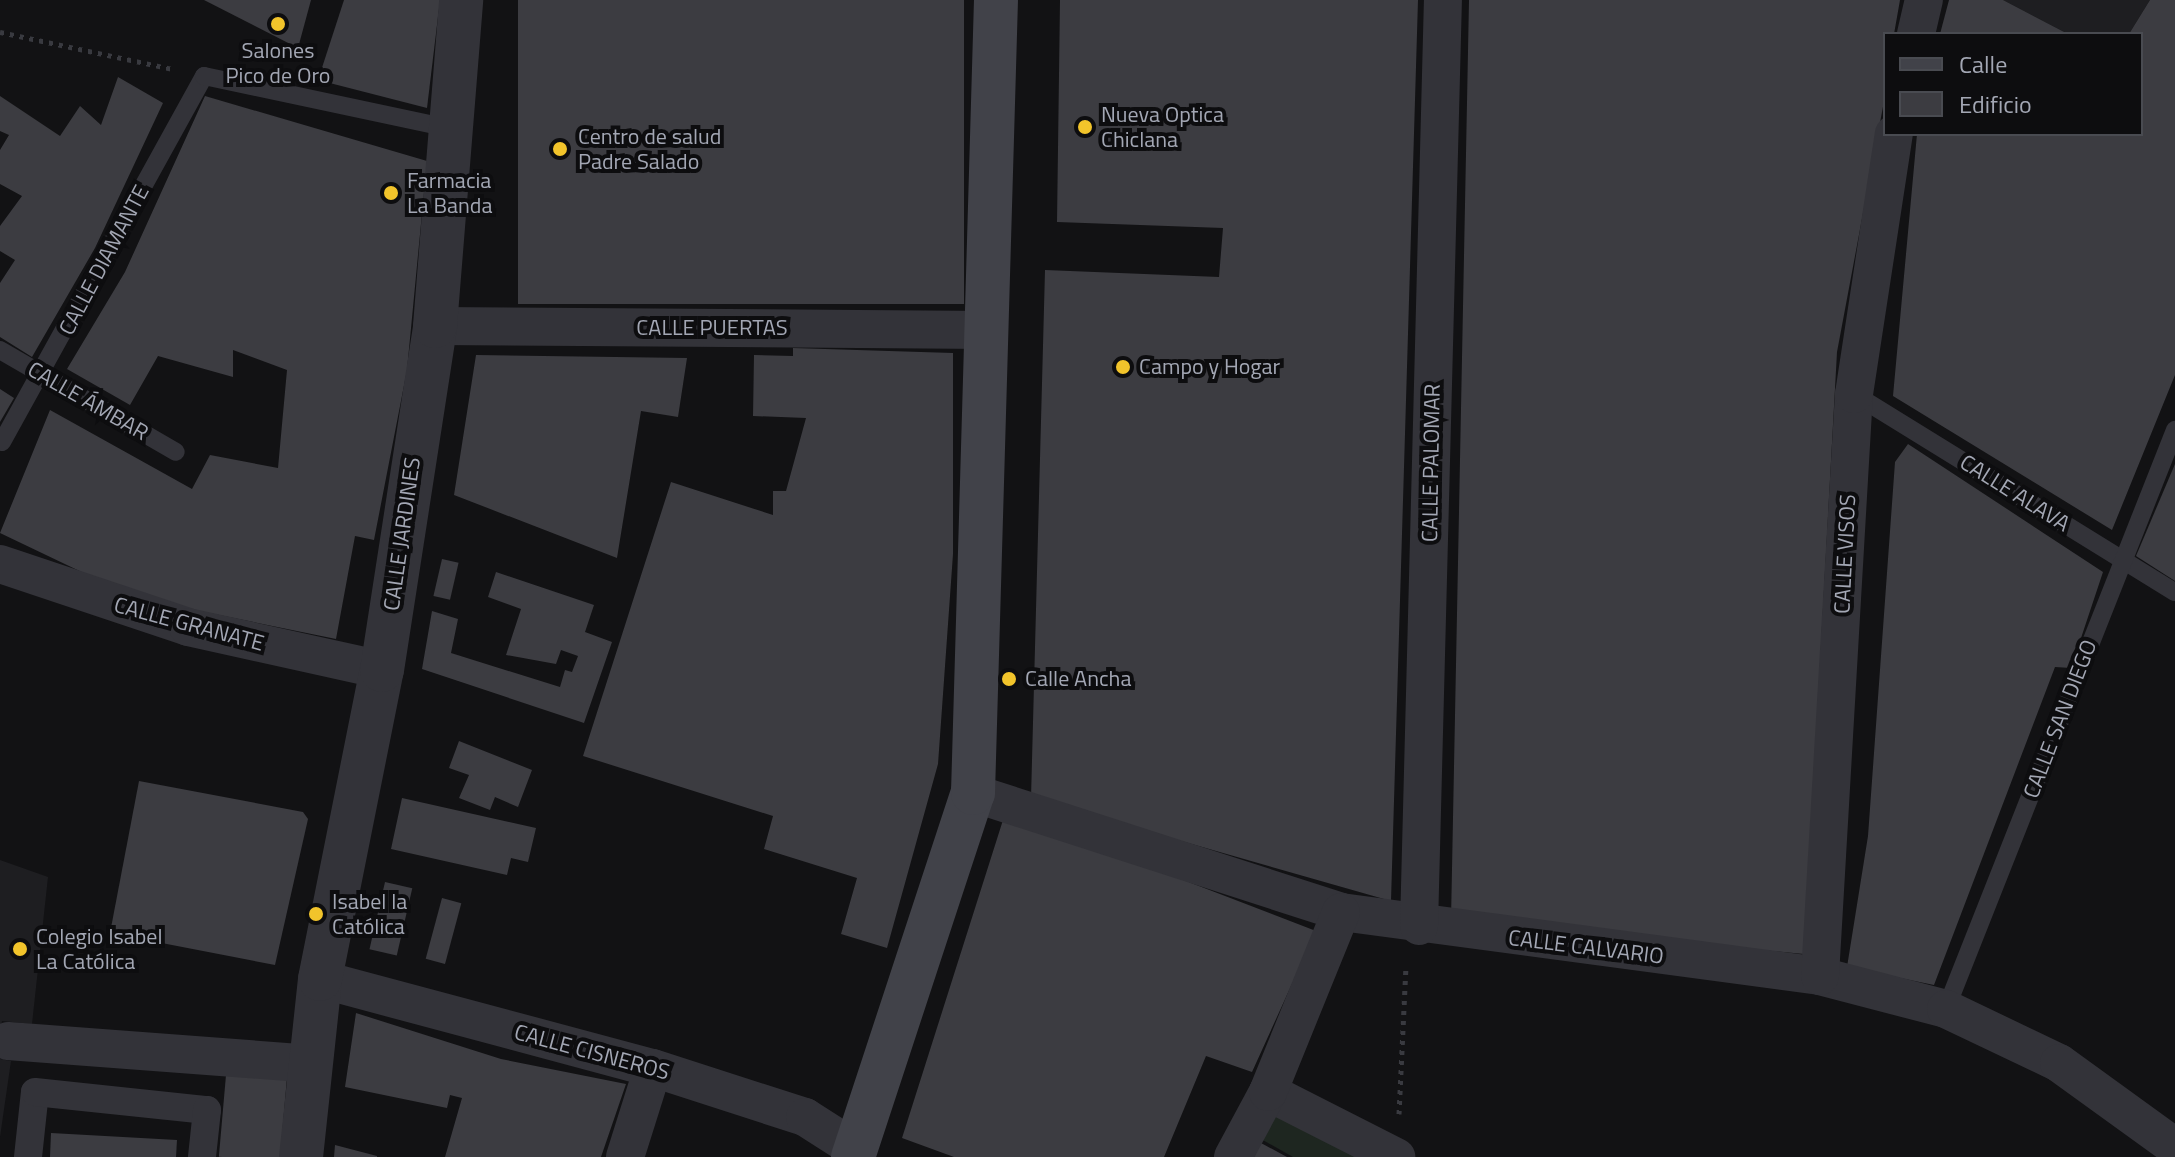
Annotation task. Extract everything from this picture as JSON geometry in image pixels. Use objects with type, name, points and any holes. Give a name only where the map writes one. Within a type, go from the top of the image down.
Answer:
[{"type":"main road","points":[[862,1154],[973,793],[989,330],[996,0]]},
{"type":"street","name":"CALLE JARDINES","points":[[301,1157],[320,979],[382,670],[435,326],[461,0]]},
{"type":"street","name":"CALLE PALOMAR","points":[[1419,926],[1443,0]]},
{"type":"street","points":[[1916,32],[1924,0]]},
{"type":"street","name":"CALLE VISOS","points":[[1820,976],[1854,394],[1894,136]]},
{"type":"street","name":"CALLE PUERTAS","points":[[435,326],[989,330]]},
{"type":"street","name":"CALLE GRANATE","points":[[0,564],[188,627],[382,670]]},
{"type":"street","name":"CALLE CALVARIO","points":[[973,793],[1341,912],[1419,926],[1820,976],[1946,1009],[2059,1063],[2175,1147]]},
{"type":"street","points":[[1233,1157],[1268,1092],[1341,912]]},
{"type":"street","name":"CALLE CISNEROS","points":[[320,979],[653,1068],[805,1117],[862,1154]]},
{"type":"street","points":[[8,1041],[312,1064]]},
{"type":"street","points":[[625,1157],[653,1068]]},
{"type":"street","points":[[28,1157],[35,1092],[207,1110],[202,1157]]},
{"type":"street","points":[[1268,1092],[1395,1157]]},
{"type":"lane","points":[[204,76],[449,128]]},
{"type":"lane","name":"CALLE DIAMANTE","points":[[2,442],[43,374],[204,76]]},
{"type":"lane","name":"CALLE ÁMBAR","points":[[0,350],[176,452]]},
{"type":"lane","name":"CALLE ALAVA","points":[[1854,394],[2175,592]]},
{"type":"lane","name":"CALLE SAN DIEGO","points":[[1946,1009],[2175,430]]},
{"type":"path","points":[[0,32],[204,76]]},
{"type":"path","points":[[1395,1157],[1405,973],[1419,926]]},
{"type":"shaded area","points":[[2003,0],[2150,0],[2130,32],[2064,32]]},
{"type":"shaded area","name":"Colegio Isabel La Católica","points":[[0,860],[48,877],[32,1024],[2,1021],[0,1033]]},
{"type":"shaded area","points":[[0,1059],[11,1061],[0,1137]]},
{"type":"shaded area","points":[[1278,1108],[1364,1157],[1293,1157],[1261,1139]]},
{"type":"building","name":"Salones Pico de Oro","points":[[204,0],[311,0],[298,48]]},
{"type":"building","points":[[344,0],[440,0],[427,108],[318,80]]},
{"type":"building","points":[[518,0],[964,0],[964,304],[518,304]]},
{"type":"building","points":[[1060,0],[1418,0],[1391,901],[1031,798],[1045,270],[1219,277],[1223,228],[1057,222]]},
{"type":"building","points":[[1469,0],[1900,0],[1894,32],[1883,32],[1883,107],[1837,352],[1804,954],[1451,920]]},
{"type":"building","points":[[1949,0],[2003,0],[2064,32],[1941,32]]},
{"type":"building","points":[[2150,0],[2175,0],[2175,375],[2112,530],[1893,396],[1917,136],[2143,136],[2143,32],[2130,32]]},
{"type":"building","points":[[118,77],[163,103],[95,248],[32,357],[0,337],[0,283],[15,260],[0,251],[0,226],[22,196],[0,184],[0,150],[9,135],[0,131],[0,96],[60,136],[80,106],[101,125]]},
{"type":"building","points":[[205,96],[427,161],[407,370],[374,540],[355,536],[336,639],[136,598],[0,533],[50,410],[192,489],[210,455],[278,468],[287,370],[233,350],[233,377],[158,356],[130,405],[67,369],[125,272]]},
{"type":"building","points":[[793,348],[953,353],[953,554],[938,764],[887,948],[841,934],[857,878],[764,849],[773,816],[583,756],[671,482],[773,515],[773,491],[786,491],[806,418],[753,416],[754,355],[793,356]]},
{"type":"building","points":[[476,355],[687,358],[678,417],[641,411],[617,558],[454,495]]},
{"type":"building","points":[[0,389],[14,398],[0,422]]},
{"type":"building","points":[[1908,444],[2103,572],[2071,668],[2055,667],[1934,985],[1847,967],[1868,836],[1895,462]]},
{"type":"building","points":[[2175,464],[2175,581],[2136,556]]},
{"type":"building","points":[[442,559],[459,563],[450,600],[433,596]]},
{"type":"building","points":[[496,572],[594,605],[585,632],[612,642],[584,723],[422,669],[432,611],[458,619],[451,653],[560,687],[565,670],[572,672],[578,656],[561,650],[556,664],[506,655],[521,609],[488,597]]},
{"type":"building","points":[[459,741],[532,770],[518,807],[495,797],[490,810],[459,798],[469,775],[449,768]]},
{"type":"building","points":[[139,781],[303,812],[308,819],[275,965],[110,933]]},
{"type":"building","points":[[402,798],[536,828],[528,862],[511,858],[507,875],[391,849]]},
{"type":"building","points":[[1003,820],[1100,848],[1316,931],[1252,1072],[1206,1056],[1164,1157],[954,1157],[902,1138]]},
{"type":"building","points":[[385,882],[412,888],[397,956],[369,949]]},
{"type":"building","points":[[442,898],[461,903],[445,964],[426,959]]},
{"type":"building","points":[[356,1013],[501,1059],[626,1084],[601,1157],[445,1157],[462,1098],[450,1095],[447,1108],[345,1087]]},
{"type":"building","points":[[226,1075],[287,1080],[280,1157],[219,1157]]},
{"type":"building","points":[[51,1133],[177,1140],[176,1157],[50,1157]]},
{"type":"building","points":[[1261,1143],[1287,1157],[1254,1157]]},
{"type":"building","points":[[335,1145],[377,1156],[377,1157],[334,1157]]},
{"type":"place","name":"Salones Pico de Oro","points":[[278,24]]},
{"type":"place","name":"Nueva Optica Chiclana","points":[[1085,127]]},
{"type":"place","name":"Centro de salud Padre Salado","points":[[560,149]]},
{"type":"place","name":"Farmacia La Banda","points":[[391,193]]},
{"type":"place","name":"Campo y Hogar","points":[[1123,367]]},
{"type":"place","name":"Calle Ancha","points":[[1009,679]]},
{"type":"place","name":"Isabel la Católica","points":[[316,914]]},
{"type":"place","name":"Colegio Isabel La Católica","points":[[20,949]]}]
